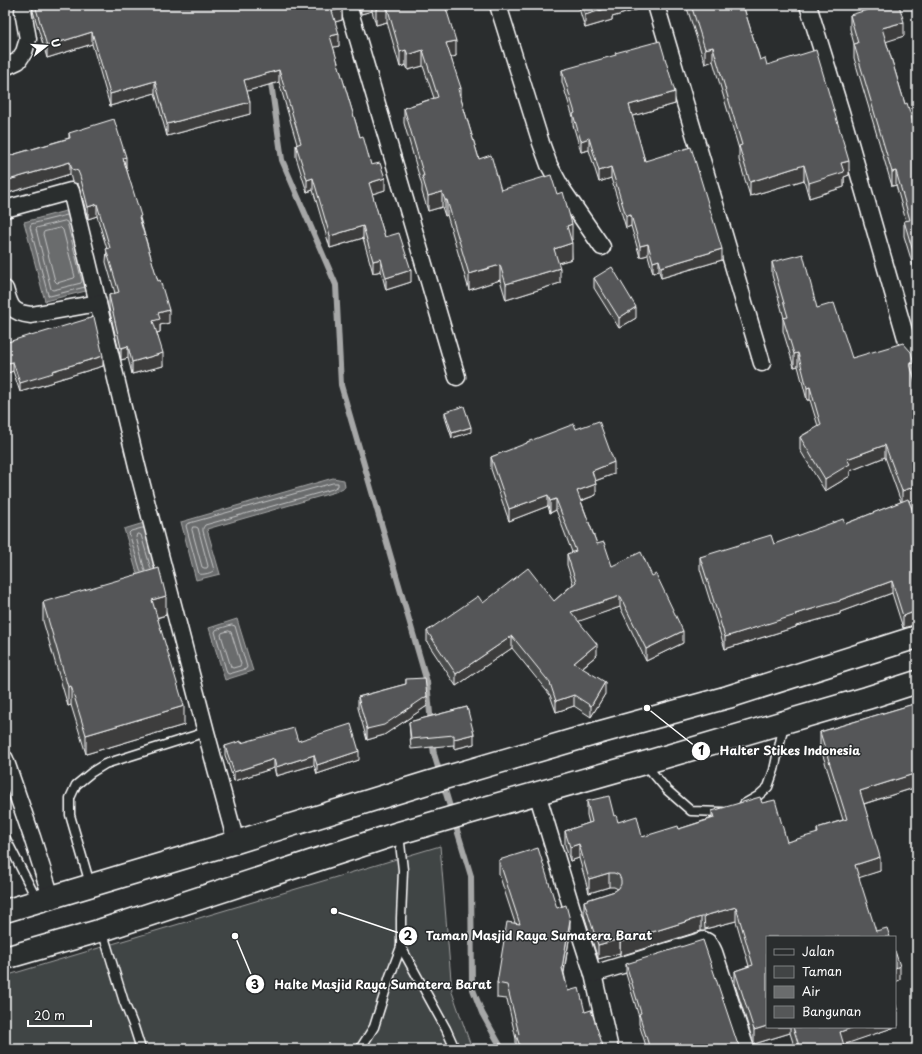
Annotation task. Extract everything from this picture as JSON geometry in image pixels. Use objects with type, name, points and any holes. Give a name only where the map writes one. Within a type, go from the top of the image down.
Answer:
[{"type":"main road","points":[[5,911],[595,734],[728,697],[917,637]]},
{"type":"main road","points":[[5,958],[102,930],[399,833],[785,722],[917,682]]},
{"type":"street","points":[[5,67],[18,61],[24,52],[28,39],[23,11],[25,5]]},
{"type":"street","points":[[348,5],[457,377]]},
{"type":"street","points":[[498,5],[549,165],[562,189],[602,248]]},
{"type":"street","points":[[656,5],[762,363]]},
{"type":"street","points":[[808,5],[841,112],[908,345],[917,358]]},
{"type":"street","points":[[5,209],[71,191],[137,466],[236,842]]},
{"type":"street","points":[[5,289],[9,303],[15,311],[21,314],[31,315],[98,303]]},
{"type":"street","points":[[5,759],[32,836],[44,899]]},
{"type":"street","points":[[537,793],[579,907],[592,974],[610,1049]]},
{"type":"street","points":[[592,974],[704,940],[708,941],[714,952],[746,1049]]},
{"type":"lane","points":[[644,763],[667,790],[691,811],[732,811],[758,796],[768,787],[774,770],[785,722]]},
{"type":"lane","points":[[91,885],[70,815],[70,798],[76,785],[105,764],[206,732]]},
{"type":"lane","points":[[360,1049],[374,1027],[401,947],[403,870],[399,833]]},
{"type":"lane","points":[[5,837],[44,899]]},
{"type":"lane","points":[[102,930],[124,1002],[141,1049]]},
{"type":"lane","points":[[401,947],[446,1029],[455,1049]]},
{"type":"green space","points":[[440,846],[452,992],[472,1049],[5,1049],[5,976]]},
{"type":"water","points":[[73,209],[94,289],[45,301],[24,222]]},
{"type":"water","points":[[333,478],[344,480],[345,487],[335,492],[207,529],[220,574],[196,580],[181,522]]},
{"type":"water","points":[[147,522],[164,580],[141,587],[124,529]]},
{"type":"water","points":[[237,619],[253,671],[225,680],[209,628]]},
{"type":"building","points":[[35,5],[342,5],[342,8],[332,11],[339,34],[330,36],[360,137],[363,136],[371,165],[380,163],[385,178],[369,183],[385,237],[399,233],[411,270],[386,278],[381,259],[373,261],[363,226],[330,236],[313,178],[307,180],[296,145],[301,143],[279,70],[244,80],[250,102],[167,124],[155,81],[110,94],[92,32],[47,46]]},
{"type":"building","points":[[375,5],[445,5],[456,41],[446,43],[461,88],[458,89],[479,159],[491,155],[501,190],[551,175],[557,194],[563,192],[572,224],[567,226],[572,243],[554,249],[560,268],[506,284],[500,265],[469,274],[447,200],[445,200],[442,192],[428,196],[422,176],[424,176],[404,108],[438,97],[423,50],[408,55],[406,50],[400,52],[387,6],[376,9]]},
{"type":"building","points":[[582,5],[612,5],[612,7],[585,15]]},
{"type":"building","points":[[691,5],[743,5],[760,60],[765,58],[767,65],[816,50],[849,161],[841,163],[844,172],[809,183],[804,165],[750,182],[739,146],[742,145],[713,47],[705,49]]},
{"type":"building","points":[[884,5],[899,5],[904,22],[882,28],[905,104],[907,103],[917,135],[917,265],[904,221],[910,220],[896,171],[892,172],[854,44],[858,43],[850,15]]},
{"type":"building","points":[[660,41],[675,92],[629,105],[645,161],[691,147],[722,249],[661,267],[659,260],[653,262],[648,244],[640,246],[631,215],[626,216],[611,167],[599,171],[589,138],[581,141],[573,114],[575,113],[562,70],[616,55],[615,53]]},
{"type":"building","points":[[114,119],[126,157],[123,158],[141,216],[139,217],[158,281],[160,280],[169,310],[158,313],[160,319],[153,321],[163,353],[132,362],[128,346],[121,348],[109,295],[119,292],[106,249],[110,248],[97,204],[88,207],[78,171],[72,169],[70,162],[5,181],[5,157],[70,138],[69,133]]},
{"type":"building","points":[[803,254],[817,308],[834,303],[852,358],[903,343],[911,352],[914,363],[910,364],[917,388],[917,486],[902,491],[885,445],[847,459],[850,464],[825,479],[800,437],[821,425],[810,387],[807,388],[798,353],[794,354],[783,318],[788,317],[772,262]]},
{"type":"building","points":[[612,267],[636,307],[619,318],[594,278]]},
{"type":"building","points":[[5,305],[8,315],[5,316]]},
{"type":"building","points":[[94,317],[103,356],[52,371],[53,373],[20,383],[13,362],[8,363],[5,354],[5,343]]},
{"type":"building","points":[[464,406],[471,427],[452,433],[445,412]]},
{"type":"building","points":[[599,421],[614,462],[592,471],[596,484],[577,491],[597,544],[604,542],[612,566],[641,552],[652,576],[656,574],[683,631],[646,649],[620,596],[571,612],[597,644],[574,663],[605,682],[591,706],[574,695],[556,701],[550,683],[512,636],[456,674],[427,631],[478,596],[483,603],[528,568],[554,601],[576,582],[567,554],[576,551],[556,499],[550,501],[548,495],[509,509],[491,457],[574,424],[576,429]]},
{"type":"building","points":[[908,499],[917,519],[917,612],[903,616],[892,581],[840,601],[725,637],[700,557],[771,535],[774,544],[843,519],[845,524]]},
{"type":"building","points":[[159,568],[166,596],[152,600],[184,706],[86,735],[71,686],[68,687],[43,602]]},
{"type":"building","points":[[425,678],[427,696],[384,725],[367,729],[358,697],[406,684],[406,679]]},
{"type":"building","points":[[917,703],[917,773],[860,791],[880,857],[855,865],[876,931],[887,928],[890,936],[766,936],[766,1026],[754,1030],[735,971],[753,965],[736,907],[620,942],[620,939],[598,945],[584,901],[615,891],[619,888],[621,880],[619,875],[614,873],[589,879],[579,844],[570,847],[565,831],[592,822],[587,801],[609,796],[614,816],[616,815],[618,822],[637,816],[642,837],[678,826],[679,829],[714,818],[712,811],[760,797],[762,803],[775,800],[787,842],[818,833],[817,828],[847,819],[820,732]]},
{"type":"building","points":[[467,707],[474,734],[454,739],[454,735],[411,739],[409,722]]},
{"type":"building","points":[[351,724],[359,751],[317,765],[314,755],[276,767],[274,759],[234,772],[225,746],[294,728],[298,741]]},
{"type":"building","points":[[538,848],[557,908],[566,905],[570,920],[562,968],[568,991],[579,988],[585,1012],[591,1010],[604,1049],[521,1049],[516,1035],[519,1034],[507,985],[497,983],[507,922],[520,924],[499,860]]},
{"type":"building","points":[[703,940],[737,1042],[741,1049],[650,1049],[626,964]]},
{"type":"building","points":[[896,954],[900,966],[896,968]]},
{"type":"building","points":[[793,1028],[851,1028],[840,1032],[845,1049],[800,1049]]},
{"type":"waterway","points":[[270,76],[282,160],[336,285],[341,385],[427,682],[431,724]]},
{"type":"waterway","points":[[432,739],[434,754],[471,876],[472,987],[482,1013],[502,1049]]},
{"type":"place","name":"Halter Stikes Indonesia","points":[[647,708]]},
{"type":"place","name":"Taman Masjid Raya Sumatera Barat","points":[[334,911]]},
{"type":"place","name":"Halte Masjid Raya Sumatera Barat","points":[[235,936]]}]
